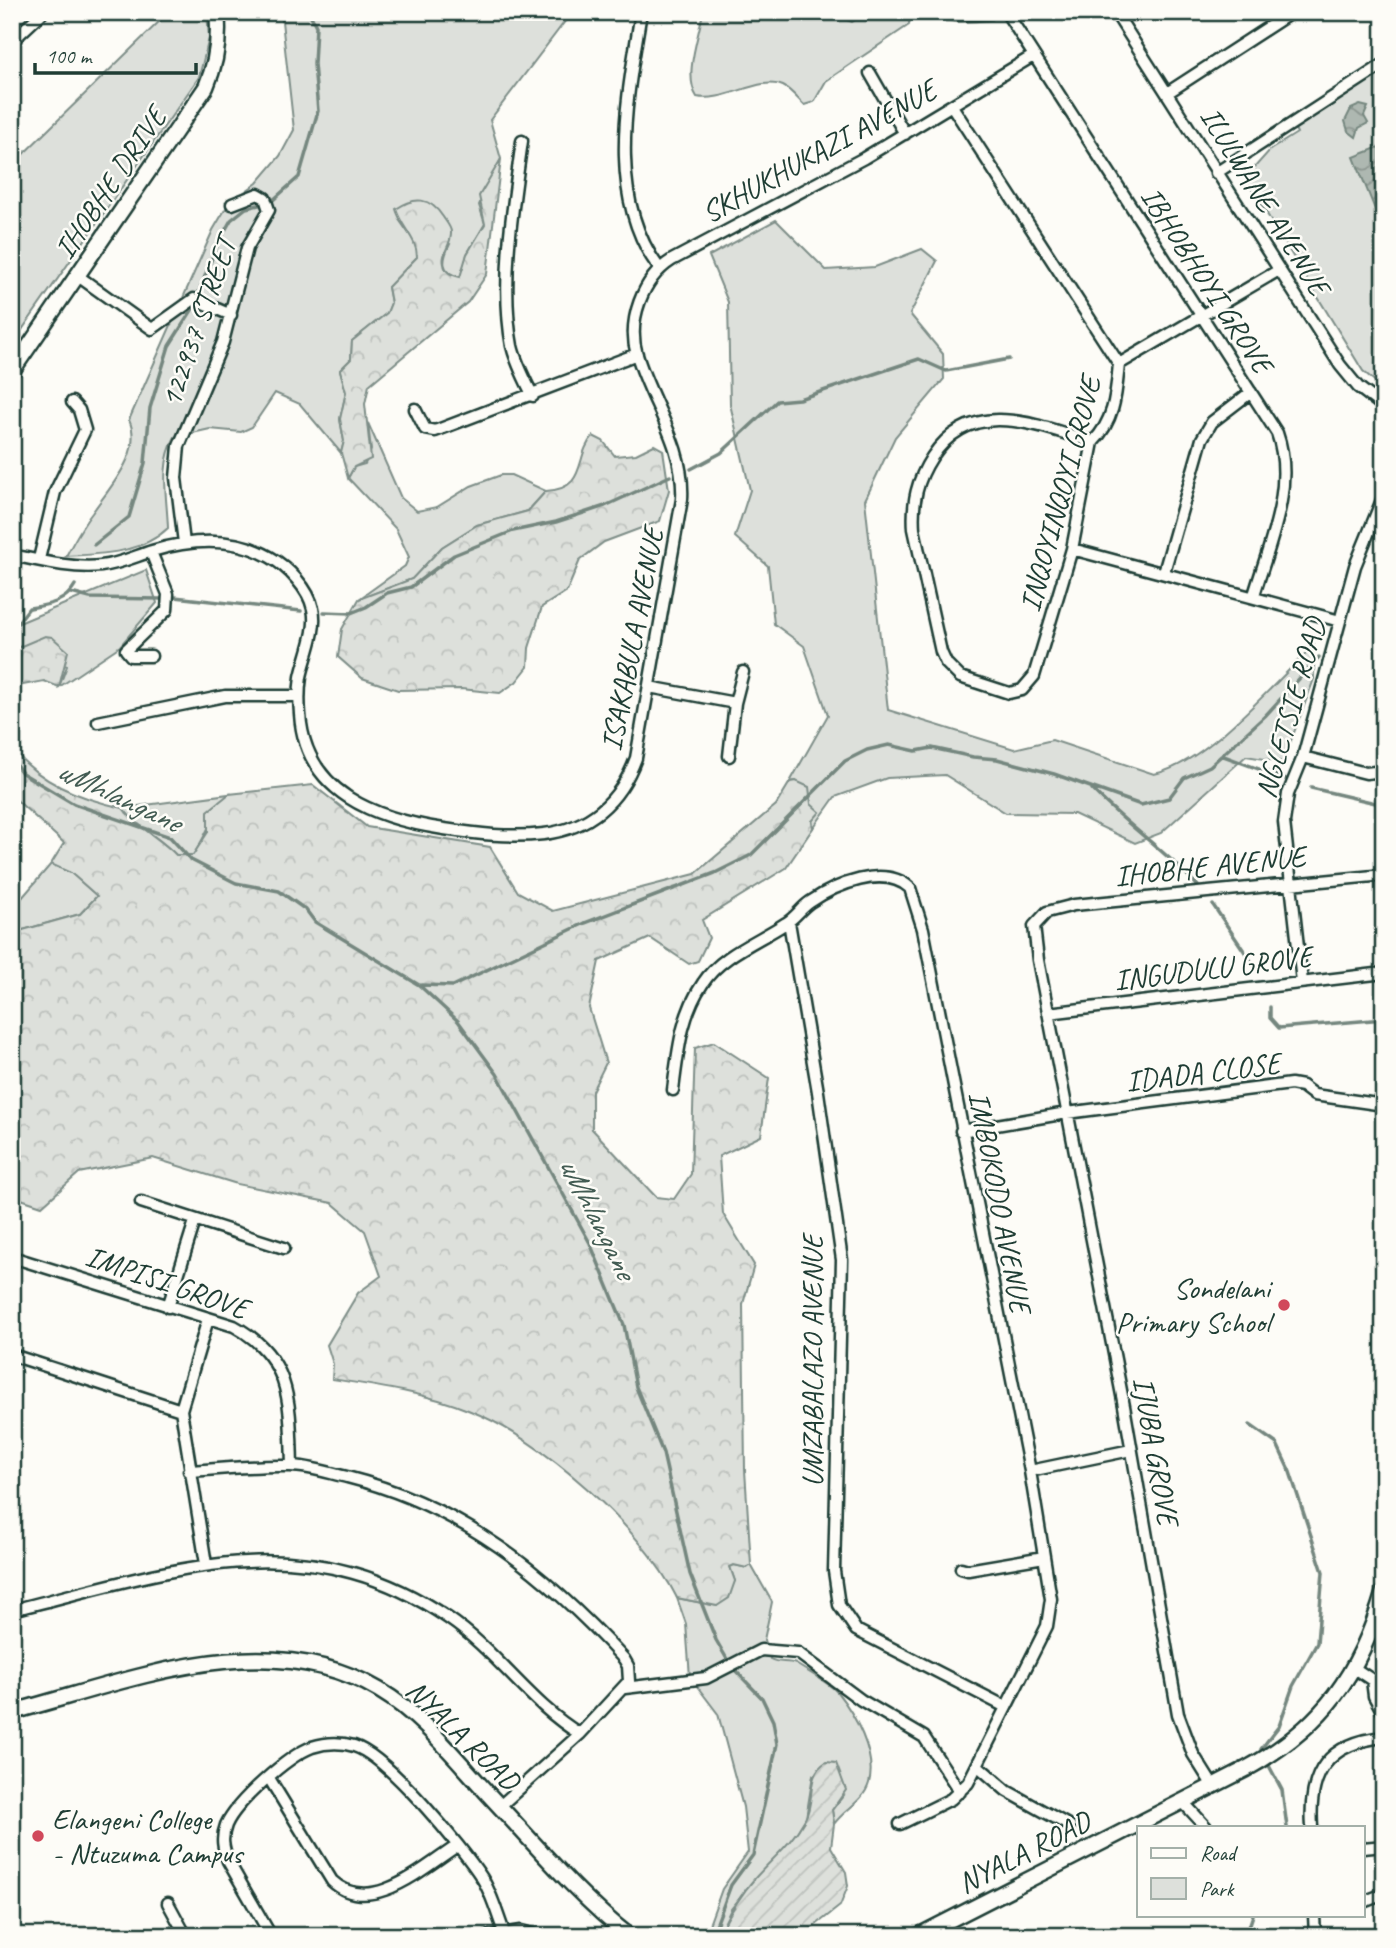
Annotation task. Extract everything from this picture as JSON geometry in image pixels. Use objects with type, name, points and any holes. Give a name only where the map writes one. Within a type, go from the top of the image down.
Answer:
[{"type":"street","points":[[12,41],[43,12]]},
{"type":"street","name":"IHOBHE DRIVE","points":[[12,371],[206,87],[215,65],[219,37],[217,12]]},
{"type":"street","points":[[642,12],[625,115],[627,178],[637,233],[659,268]]},
{"type":"street","name":"IBHOBHOYI GROVE","points":[[1006,12],[1277,433],[1286,468],[1281,498],[1254,596]]},
{"type":"street","points":[[1167,93],[1292,12]]},
{"type":"street","name":"ILULWANE AVENUE","points":[[1119,14],[1216,173],[1340,365],[1358,387],[1384,407]]},
{"type":"street","name":"SKHUKHUKAZI AVENUE","points":[[659,268],[905,134],[1033,55]]},
{"type":"street","points":[[1216,173],[1384,64]]},
{"type":"street","points":[[870,73],[905,134]]},
{"type":"street","name":"INQOYINQOYI GROVE","points":[[952,106],[1119,364],[1113,411],[1103,432],[1093,442],[1072,549],[1034,676],[1022,690],[1009,693],[970,682],[946,663],[914,529],[913,508],[925,467],[948,438],[961,427],[976,422],[1022,421],[1093,442]]},
{"type":"street","points":[[522,141],[512,208],[509,327],[515,356],[533,396]]},
{"type":"street","name":"122937 STREET","points":[[184,543],[176,478],[179,446],[223,342],[247,248],[269,210],[265,198],[258,194],[232,204]]},
{"type":"street","name":"ISAKABULA AVENUE","points":[[12,555],[86,567],[103,566],[184,543],[238,544],[272,558],[297,580],[314,610],[299,695],[302,728],[312,755],[337,790],[355,804],[409,824],[514,836],[569,828],[608,807],[624,786],[636,758],[677,533],[682,488],[673,440],[637,354],[637,318],[643,288],[659,268]]},
{"type":"street","name":"INQOYINQOYI GROVE","points":[[1119,364],[1279,270]]},
{"type":"street","points":[[78,276],[152,329],[199,302],[231,315]]},
{"type":"street","points":[[415,409],[425,429],[435,431],[533,396],[637,354]]},
{"type":"street","points":[[1164,572],[1202,439],[1212,422],[1251,392]]},
{"type":"street","points":[[39,559],[55,492],[85,430],[79,410],[72,402]]},
{"type":"street","name":"NGLETSIE ROAD","points":[[1302,982],[1284,822],[1288,794],[1303,757],[1355,566],[1384,495]]},
{"type":"street","points":[[1072,549],[1340,621]]},
{"type":"street","points":[[151,552],[168,594],[167,610],[127,650],[131,656],[151,656]]},
{"type":"street","points":[[729,756],[735,703],[743,672]]},
{"type":"street","points":[[649,687],[735,703]]},
{"type":"street","points":[[98,722],[225,696],[299,695]]},
{"type":"street","points":[[1303,757],[1366,774],[1384,771]]},
{"type":"street","name":"IHOBHE AVENUE","points":[[1042,915],[1073,905],[1289,882],[1384,875]]},
{"type":"street","name":"IMBOKODO AVENUE","points":[[673,1090],[681,1034],[688,1009],[704,981],[716,968],[789,922],[807,904],[848,883],[891,878],[910,888],[923,929],[1030,1471],[1051,1599],[1049,1620],[978,1765],[960,1792],[900,1824]]},
{"type":"street","name":"IJUBA GROVE","points":[[1042,915],[1034,926],[1034,936],[1178,1714],[1194,1754],[1213,1786]]},
{"type":"street","name":"UMZABALAZO AVENUE","points":[[789,922],[818,1092],[842,1260],[834,1571],[839,1605],[856,1630],[1006,1707]]},
{"type":"street","name":"INGUDULU GROVE","points":[[1048,1013],[1384,974]]},
{"type":"street","name":"IDADA CLOSE","points":[[961,1131],[1067,1112],[1291,1084],[1302,1086],[1314,1095],[1384,1105]]},
{"type":"street","points":[[141,1202],[284,1248]]},
{"type":"street","points":[[168,1307],[195,1221]]},
{"type":"street","name":"IMPISI GROVE","points":[[12,1257],[251,1335],[278,1367],[286,1385],[290,1408],[292,1466]]},
{"type":"street","points":[[206,1564],[188,1471],[181,1410],[208,1319]]},
{"type":"street","points":[[12,1354],[181,1410]]},
{"type":"street","points":[[1030,1471],[1130,1450]]},
{"type":"street","points":[[188,1471],[292,1466],[369,1483],[445,1513],[477,1529],[586,1618],[628,1666],[629,1681],[580,1734],[500,1806]]},
{"type":"street","points":[[961,1568],[968,1570],[1044,1557]]},
{"type":"street","points":[[12,1610],[206,1564],[259,1559],[301,1562],[342,1570],[398,1590],[431,1607],[471,1635],[556,1720],[580,1734]]},
{"type":"street","name":"NYALA ROAD","points":[[918,1936],[1265,1759],[1315,1720],[1354,1668],[1373,1629],[1384,1591]]},
{"type":"street","points":[[625,1688],[716,1675],[733,1663],[761,1650],[798,1653],[861,1700],[924,1737],[960,1792]]},
{"type":"street","name":"NYALA ROAD","points":[[12,1712],[201,1664],[254,1659],[305,1663],[360,1681],[392,1699],[422,1724],[567,1878],[629,1936]]},
{"type":"street","points":[[1354,1668],[1372,1680],[1374,1696],[1384,1714]]},
{"type":"street","points":[[1312,1826],[1313,1798],[1325,1763],[1349,1743],[1384,1737]]},
{"type":"street","points":[[271,1936],[223,1848],[227,1824],[236,1810],[295,1755],[310,1748],[334,1743],[355,1746],[375,1756],[389,1770],[457,1846],[483,1880],[504,1932]]},
{"type":"street","points":[[978,1765],[1007,1791],[1070,1826]]},
{"type":"street","points":[[270,1778],[332,1881],[346,1893],[367,1894],[391,1887],[457,1846]]},
{"type":"street","points":[[1183,1801],[1205,1826]]},
{"type":"street","points":[[1364,1848],[1384,1846]]},
{"type":"street","points":[[1364,1902],[1384,1894]]},
{"type":"street","points":[[168,1903],[186,1936]]},
{"type":"street","points":[[1314,1916],[1315,1936]]},
{"type":"street","points":[[489,1936],[504,1932],[530,1932],[541,1936]]},
{"type":"green space","points":[[169,12],[207,12],[209,38],[199,77],[12,344],[12,165]]},
{"type":"green space","points":[[281,12],[572,12],[490,120],[501,159],[479,205],[485,224],[467,254],[463,274],[460,277],[454,275],[444,265],[450,244],[400,221],[417,245],[417,257],[388,287],[391,303],[387,313],[352,341],[351,359],[340,370],[346,392],[340,419],[344,441],[341,453],[300,404],[275,393],[252,427],[241,432],[210,429],[175,437],[165,470],[168,528],[157,537],[120,551],[66,556],[128,457],[132,445],[129,420],[213,230],[229,203],[257,183],[280,156],[294,130]]},
{"type":"green space","points":[[703,12],[910,12],[909,25],[826,81],[814,102],[804,105],[792,92],[774,84],[753,86],[708,98],[697,97],[691,78]]},
{"type":"green space","points":[[1384,70],[1384,389],[1363,371],[1245,178],[1270,150],[1297,133],[1295,129]]},
{"type":"green space","points":[[501,159],[487,274],[468,302],[369,385],[365,404],[371,459],[354,467],[348,478],[341,453],[344,441],[340,419],[346,392],[340,370],[351,359],[352,341],[387,313],[391,303],[388,287],[417,257],[414,244],[396,209],[410,202],[422,201],[438,210],[451,232],[443,260],[445,267],[449,273],[460,277],[467,254],[485,224],[479,196]]},
{"type":"green space","points":[[776,220],[826,270],[875,267],[922,249],[937,261],[910,314],[943,354],[944,379],[895,437],[865,500],[888,710],[1014,749],[1052,740],[1154,774],[1174,767],[1217,739],[1314,645],[1314,679],[1283,762],[1246,756],[1161,833],[1135,843],[1074,814],[1006,813],[945,775],[887,778],[835,797],[813,828],[811,804],[796,781],[790,782],[828,715],[804,646],[774,624],[768,566],[735,537],[750,490],[730,404],[728,302],[709,256]]},
{"type":"green space","points":[[368,423],[401,498],[417,511],[437,507],[471,486],[501,475],[511,475],[546,491],[528,511],[477,525],[442,547],[412,579],[359,599],[405,566],[409,557],[396,529],[348,478],[354,467],[365,464],[371,450]]},
{"type":"green space","points":[[593,436],[603,441],[615,456],[636,454],[654,445],[663,450],[669,490],[660,521],[604,542],[580,560],[567,591],[542,607],[529,648],[528,667],[516,682],[500,693],[461,689],[398,690],[362,678],[338,657],[342,629],[359,599],[412,579],[442,547],[477,525],[528,511],[546,491],[568,485],[578,471],[587,444]]},
{"type":"green space","points":[[146,570],[157,603],[120,646],[59,687],[67,666],[12,650],[12,626]]},
{"type":"green space","points":[[45,636],[52,637],[68,651],[59,687],[44,681],[12,687],[12,650]]},
{"type":"green space","points":[[12,747],[22,760],[61,788],[123,808],[134,821],[176,855],[193,855],[208,832],[208,811],[229,794],[313,785],[367,827],[490,847],[518,892],[553,911],[695,874],[776,805],[790,782],[796,781],[809,787],[811,804],[820,812],[812,821],[813,828],[786,868],[702,920],[709,938],[698,961],[689,964],[650,938],[599,961],[589,1008],[606,1063],[592,1091],[592,1129],[656,1197],[674,1199],[691,1174],[695,1048],[714,1042],[769,1078],[761,1136],[719,1156],[723,1214],[754,1265],[743,1304],[745,1470],[751,1565],[747,1568],[734,1565],[730,1567],[735,1581],[729,1598],[717,1606],[677,1598],[661,1571],[615,1515],[557,1463],[496,1423],[435,1399],[332,1379],[333,1364],[327,1345],[358,1293],[381,1276],[365,1231],[332,1203],[237,1184],[153,1158],[79,1173],[42,1206],[12,1196],[12,933],[80,914],[97,896],[71,873],[51,864],[64,843],[12,796]]},
{"type":"green space","points":[[229,794],[223,800],[193,855],[176,855],[134,821],[123,808]]},
{"type":"green space","points":[[51,864],[71,873],[97,896],[80,914],[12,933],[12,890],[21,899]]},
{"type":"green space","points":[[734,1565],[747,1568],[751,1565],[772,1602],[764,1640],[770,1659],[796,1664],[837,1692],[862,1735],[871,1772],[863,1795],[834,1824],[832,1810],[844,1795],[813,1775],[806,1818],[785,1851],[758,1876],[731,1909],[718,1936],[705,1936],[722,1889],[748,1852],[743,1807],[718,1714],[690,1677],[686,1624],[677,1598],[717,1606],[735,1581],[730,1567]]},
{"type":"green space","points":[[826,1762],[836,1763],[846,1790],[832,1810],[834,1824],[831,1847],[846,1872],[848,1886],[840,1906],[802,1936],[718,1936],[745,1891],[800,1828],[808,1812],[815,1774]]},
{"type":"water","points":[[1360,105],[1368,107],[1364,116],[1368,123],[1359,128],[1356,137],[1348,131],[1345,121],[1351,109]]},
{"type":"water","points":[[1384,145],[1384,232],[1354,157]]},
{"type":"waterway","points":[[272,201],[299,177],[318,111],[314,64],[316,26],[309,12]]},
{"type":"waterway","points":[[803,12],[815,12]]},
{"type":"waterway","points":[[828,12],[852,21],[864,12]]},
{"type":"waterway","points":[[919,12],[955,21],[992,19]]},
{"type":"waterway","points":[[94,545],[129,517],[145,463],[150,408],[169,346],[192,310],[217,245],[231,220],[246,208],[263,204]]},
{"type":"waterway","points":[[691,469],[721,453],[777,401],[799,399],[919,359],[946,371],[1009,359]]},
{"type":"waterway","points":[[324,612],[351,613],[387,593],[411,587],[454,555],[513,531],[556,522],[605,506],[670,476]]},
{"type":"waterway","points":[[12,630],[29,608],[61,599],[75,585]]},
{"type":"waterway","points":[[71,593],[90,598],[162,599]]},
{"type":"waterway","points":[[175,597],[301,611]]},
{"type":"waterway","points":[[421,985],[453,986],[585,923],[715,873],[751,855],[845,761],[867,750],[889,745],[916,751],[932,748],[997,759],[1054,774],[1141,805],[1169,798],[1184,778],[1210,766],[1265,716],[1319,657]]},
{"type":"waterway","points":[[1221,755],[1286,779]]},
{"type":"waterway","name":"uMhlangane","points":[[12,759],[22,773],[74,804],[170,837],[191,860],[236,883],[279,891],[306,910],[315,922],[419,985],[458,1021],[497,1074],[590,1243],[624,1325],[636,1387],[663,1453],[690,1574],[716,1640],[731,1666],[762,1698],[773,1721],[777,1744],[753,1855],[731,1885],[712,1936]]},
{"type":"waterway","points":[[1311,788],[1384,805]]},
{"type":"waterway","points":[[1092,789],[1198,886]]},
{"type":"waterway","points":[[1213,905],[1257,970]]},
{"type":"waterway","points":[[1270,1007],[1270,1018],[1279,1028],[1384,1019]]},
{"type":"waterway","points":[[1250,1425],[1277,1444],[1290,1472],[1323,1572],[1317,1643],[1293,1686],[1279,1726],[1261,1749],[1264,1755]]},
{"type":"waterway","points":[[1267,1762],[1282,1790],[1287,1826]]},
{"type":"waterway","points":[[1246,1936],[1253,1916]]},
{"type":"waterway","points":[[154,1936],[170,1927]]},
{"type":"place","name":"Sondelani Primary School","points":[[1284,1305]]},
{"type":"place","name":"Elangeni College - Ntuzuma Campus","points":[[38,1836]]}]
